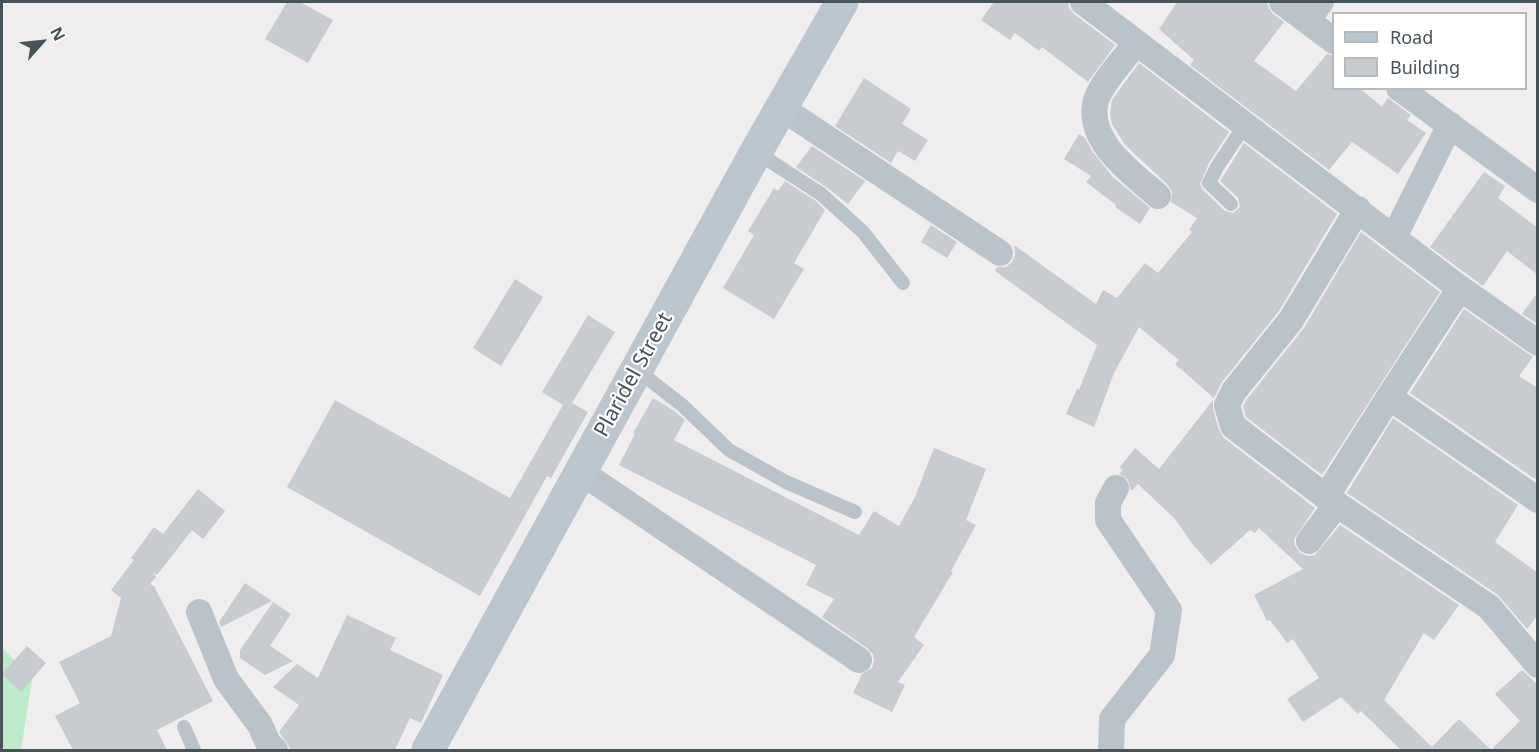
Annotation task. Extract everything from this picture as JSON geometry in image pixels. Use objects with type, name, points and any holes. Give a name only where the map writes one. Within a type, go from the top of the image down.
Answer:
[{"type":"street","name":"Plaridel Street","points":[[428,750],[780,107],[842,2]]},
{"type":"street","points":[[1083,2],[1461,289],[1538,343]]},
{"type":"street","points":[[1282,2],[1314,11],[1332,38]]},
{"type":"street","points":[[1136,43],[1096,100],[1095,120],[1103,140],[1117,159],[1158,196]]},
{"type":"street","points":[[1402,90],[1538,190]]},
{"type":"street","points":[[780,107],[1000,253]]},
{"type":"street","points":[[1394,237],[1450,125]]},
{"type":"street","points":[[1358,210],[1291,320],[1234,391],[1227,405],[1233,426],[1331,500],[1489,607],[1537,665]]},
{"type":"street","points":[[1310,541],[1389,397],[1461,289]]},
{"type":"street","points":[[1389,397],[1538,500]]},
{"type":"street","points":[[581,472],[859,660]]},
{"type":"street","points":[[1111,750],[1112,719],[1162,655],[1169,610],[1108,520],[1108,503],[1116,488]]},
{"type":"street","points":[[199,612],[226,679],[260,725],[268,743],[275,750]]},
{"type":"lane","points":[[1231,204],[1209,183],[1245,125]]},
{"type":"lane","points":[[756,152],[821,194],[863,232],[903,283]]},
{"type":"lane","points":[[637,370],[682,405],[729,450],[786,482],[855,512]]},
{"type":"lane","points":[[184,728],[194,750]]},
{"type":"green space","points":[[2,647],[32,680],[21,750],[2,750]]},
{"type":"building","points":[[287,2],[300,2],[333,20],[308,63],[265,39]]},
{"type":"building","points":[[994,2],[1068,2],[1074,14],[1115,45],[1088,82],[1042,47],[1039,51],[1015,33],[1010,40],[981,20]]},
{"type":"building","points":[[1177,2],[1267,2],[1273,14],[1284,22],[1254,61],[1296,91],[1327,54],[1332,55],[1332,90],[1362,90],[1382,107],[1388,98],[1411,115],[1407,120],[1426,133],[1398,174],[1352,142],[1329,170],[1190,65],[1194,60],[1159,29]]},
{"type":"building","points":[[1139,63],[1229,132],[1209,163],[1200,184],[1203,190],[1225,211],[1233,213],[1240,207],[1238,198],[1220,181],[1244,143],[1337,214],[1279,311],[1222,382],[1214,398],[1175,364],[1179,360],[1139,327],[1114,373],[1094,427],[1066,414],[1077,389],[1079,390],[1097,345],[995,271],[997,267],[1006,267],[1012,262],[1015,255],[1014,245],[1096,304],[1103,290],[1117,298],[1145,263],[1158,273],[1192,232],[1189,230],[1197,218],[1171,202],[1172,192],[1168,185],[1125,145],[1112,124],[1110,114],[1112,100]]},
{"type":"building","points":[[864,78],[911,109],[902,124],[928,140],[915,161],[898,151],[891,163],[835,126]]},
{"type":"building","points":[[1079,134],[1085,138],[1092,151],[1113,177],[1150,208],[1140,224],[1115,207],[1116,205],[1086,182],[1091,176],[1064,159]]},
{"type":"building","points":[[812,146],[865,181],[848,204],[796,167]]},
{"type":"building","points":[[1484,172],[1505,186],[1498,198],[1538,228],[1538,275],[1507,251],[1483,286],[1430,247]]},
{"type":"building","points":[[785,181],[816,201],[825,210],[794,263],[804,269],[774,319],[723,288],[754,235],[748,231],[774,188],[778,191]]},
{"type":"building","points":[[931,225],[957,242],[947,258],[921,242]]},
{"type":"building","points":[[1361,232],[1440,292],[1322,475],[1246,417],[1243,406],[1304,328]]},
{"type":"building","points":[[515,279],[543,297],[501,366],[473,348]]},
{"type":"building","points":[[1538,292],[1538,324],[1522,314]]},
{"type":"building","points":[[1464,309],[1533,357],[1519,376],[1538,388],[1538,475],[1535,479],[1410,393]]},
{"type":"building","points":[[588,315],[615,332],[572,403],[588,412],[551,478],[547,476],[480,596],[287,487],[335,400],[510,498],[563,405],[542,392]]},
{"type":"building","points":[[653,398],[685,420],[674,440],[859,535],[874,511],[899,526],[915,497],[934,448],[986,469],[966,520],[976,525],[951,571],[953,572],[914,637],[924,645],[898,682],[905,685],[892,712],[853,693],[862,674],[872,668],[873,654],[822,617],[834,599],[806,585],[816,565],[619,465],[635,434],[633,433]]},
{"type":"building","points":[[1213,400],[1219,430],[1224,438],[1315,508],[1294,539],[1295,546],[1300,553],[1308,556],[1315,555],[1340,525],[1459,605],[1434,640],[1424,633],[1384,700],[1432,747],[1459,719],[1491,750],[1401,750],[1361,711],[1358,714],[1341,697],[1303,722],[1287,699],[1319,678],[1293,639],[1287,643],[1270,620],[1267,621],[1254,595],[1303,569],[1259,528],[1255,533],[1250,530],[1211,565],[1175,519],[1138,484],[1131,491],[1128,480],[1119,474],[1123,470],[1120,467],[1135,448],[1159,469]]},
{"type":"building","points":[[1393,418],[1518,505],[1495,542],[1538,573],[1538,615],[1527,629],[1498,595],[1347,493]]},
{"type":"building","points":[[198,489],[225,511],[203,539],[192,530],[157,575],[154,573],[156,577],[150,584],[154,586],[213,701],[157,730],[167,750],[73,750],[55,716],[80,703],[59,662],[111,636],[121,598],[111,590],[134,560],[131,558],[154,527],[163,534]]},
{"type":"building","points":[[245,583],[272,601],[221,627],[219,622]]},
{"type":"building","points":[[273,602],[291,614],[270,646],[293,661],[265,675],[240,658],[240,650]]},
{"type":"building","points":[[347,615],[396,638],[390,650],[443,675],[421,723],[410,718],[395,750],[290,750],[279,732],[299,705],[273,687],[297,664],[318,678]]},
{"type":"building","points":[[27,646],[46,663],[21,692],[2,674]]},
{"type":"building","points":[[1522,670],[1538,685],[1538,750],[1491,750],[1520,721],[1495,694]]}]
